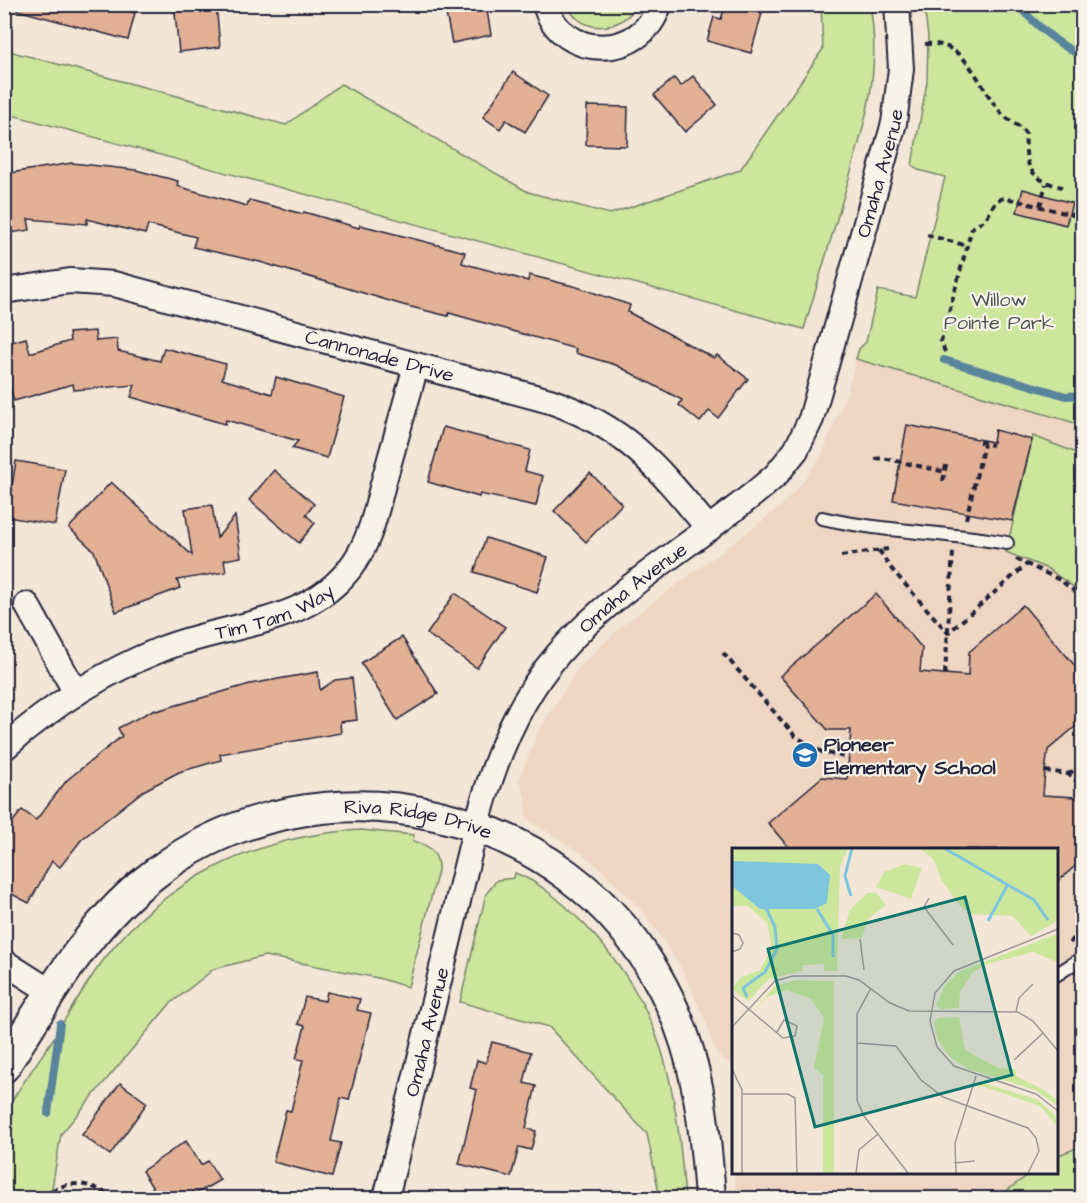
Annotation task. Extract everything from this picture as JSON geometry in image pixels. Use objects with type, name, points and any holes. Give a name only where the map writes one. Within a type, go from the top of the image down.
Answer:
[{"type":"street","points":[[545,4],[552,21],[570,39],[593,48],[618,46],[638,36],[653,19],[659,4]]},
{"type":"street","name":"Omaha Avenue","points":[[386,1198],[477,827],[509,734],[529,694],[547,669],[598,614],[766,484],[787,463],[804,436],[814,412],[894,123],[901,60],[897,4]]},
{"type":"street","name":"Cannonade Drive","points":[[4,291],[70,281],[114,284],[550,401],[605,424],[635,446],[709,529]]},
{"type":"street","name":"Tim Tam Way","points":[[4,748],[33,723],[76,693],[162,649],[295,612],[339,582],[361,552],[372,525],[416,366]]},
{"type":"street","points":[[27,605],[76,693]]},
{"type":"street","name":"Riva Ridge Drive","points":[[4,1067],[87,939],[139,886],[197,846],[251,823],[320,807],[365,805],[431,813],[477,827],[519,845],[568,876],[610,914],[652,968],[674,1009],[697,1081],[710,1198]]},
{"type":"street","points":[[4,962],[51,992]]},
{"type":"lane","points":[[822,518],[866,528],[962,535],[1007,543]]},
{"type":"lane","points":[[1057,974],[1083,958]]},
{"type":"path","points":[[924,44],[942,45],[969,65],[1000,112],[1026,134],[1028,163],[1034,174],[1046,184],[1062,187]]},
{"type":"path","points":[[1040,206],[1046,184]]},
{"type":"path","points":[[945,352],[940,341],[972,228],[987,218],[998,199],[1006,198],[1073,215],[1083,210]]},
{"type":"path","points":[[927,235],[968,246]]},
{"type":"path","points":[[964,525],[981,443],[992,446]]},
{"type":"path","points":[[875,459],[883,458],[945,472]]},
{"type":"path","points":[[943,481],[946,465]]},
{"type":"path","points":[[945,674],[954,545]]},
{"type":"path","points":[[879,550],[889,566],[948,633]]},
{"type":"path","points":[[948,633],[1027,564]]},
{"type":"path","points":[[723,653],[795,736],[822,752],[849,758]]},
{"type":"path","points":[[1068,774],[1083,766]]},
{"type":"path","points":[[1045,771],[1068,774],[1083,785]]},
{"type":"path","points":[[1068,946],[1083,927]]},
{"type":"path","points":[[44,1198],[57,1188],[72,1184],[91,1187],[110,1198]]},
{"type":"path","points":[[22,1198],[33,1198]]},
{"type":"shaded area","name":"Pioneer Elementary School","points":[[856,359],[1082,425],[1082,1146],[1057,1156],[1057,848],[732,848],[732,1065],[721,1058],[714,1049],[706,1021],[680,966],[645,914],[602,870],[578,851],[527,819],[526,801],[519,780],[538,732],[573,676],[583,663],[625,623],[782,505],[822,455],[848,389]]},
{"type":"shaded area","points":[[734,1173],[1031,1173],[997,1198],[736,1198]]},
{"type":"green space","points":[[567,5],[637,5],[621,21],[602,27],[582,22]]},
{"type":"green space","points":[[821,5],[870,5],[874,54],[864,122],[804,329],[5,113],[5,50],[286,125],[341,84],[528,192],[610,214],[740,170],[823,49]]},
{"type":"green space","name":"Willow Pointe Park","points":[[924,5],[1064,5],[1082,22],[1082,425],[856,359],[859,349],[866,342],[878,290],[915,297],[945,177],[918,170],[912,165],[927,82],[928,37]]},
{"type":"green space","points":[[1033,436],[1082,455],[1082,593],[1048,569],[1006,552]]},
{"type":"green space","points":[[361,830],[414,835],[413,841],[429,848],[437,859],[438,871],[408,987],[378,978],[265,956],[214,969],[170,1004],[61,1134],[52,1188],[41,1198],[5,1198],[2,1136],[4,1116],[18,1090],[89,981],[127,933],[154,907],[184,885],[250,852],[286,841]]},
{"type":"green space","points":[[515,873],[542,887],[582,922],[610,953],[632,985],[649,1017],[661,1050],[677,1119],[685,1198],[660,1198],[647,1134],[549,1027],[460,1002],[486,894],[497,880],[514,878]]},
{"type":"green space","points":[[1082,1146],[1082,1198],[997,1198],[1031,1173],[1057,1173],[1057,1156]]},
{"type":"building","points":[[18,4],[121,4],[120,8],[135,13],[128,40],[17,10]]},
{"type":"building","points":[[174,4],[216,4],[220,47],[179,52]]},
{"type":"building","points":[[444,4],[486,4],[491,35],[452,43]]},
{"type":"building","points":[[726,4],[762,13],[751,53],[707,41],[714,17],[721,19]]},
{"type":"building","points":[[513,72],[548,96],[525,132],[506,120],[500,129],[483,117]]},
{"type":"building","points":[[693,76],[717,105],[685,132],[654,95],[674,78],[681,86]]},
{"type":"building","points":[[587,106],[628,107],[627,146],[586,145]]},
{"type":"building","points":[[72,163],[136,170],[178,181],[177,186],[247,206],[249,200],[303,214],[304,212],[359,228],[360,225],[465,252],[462,263],[528,281],[529,275],[577,287],[630,305],[628,312],[714,358],[717,355],[748,379],[718,418],[709,411],[700,422],[679,405],[682,400],[616,365],[575,353],[576,349],[449,313],[448,316],[403,305],[260,262],[193,247],[196,237],[148,225],[145,234],[87,219],[87,224],[28,219],[30,230],[4,234],[4,174]]},
{"type":"building","points":[[1023,189],[1072,203],[1066,225],[1017,212]]},
{"type":"building","points":[[95,331],[96,341],[117,339],[118,351],[160,361],[164,348],[226,364],[222,379],[272,394],[276,377],[344,397],[327,458],[292,448],[298,441],[226,420],[225,424],[131,397],[135,385],[74,390],[73,384],[14,401],[4,367],[4,344],[26,338],[30,353],[70,341],[69,333]]},
{"type":"building","points":[[907,425],[993,442],[995,430],[1032,440],[1012,521],[893,500]]},
{"type":"building","points":[[443,427],[530,450],[525,471],[543,476],[536,506],[480,494],[479,497],[428,482]]},
{"type":"building","points":[[16,461],[65,469],[55,525],[7,517]]},
{"type":"building","points":[[274,470],[314,504],[306,515],[315,523],[299,543],[249,500]]},
{"type":"building","points":[[590,473],[622,504],[586,542],[554,511]]},
{"type":"building","points":[[111,482],[192,555],[185,509],[212,505],[217,538],[235,516],[241,557],[224,560],[226,572],[177,580],[180,588],[116,612],[94,551],[69,528]]},
{"type":"building","points":[[486,538],[548,557],[537,592],[474,572]]},
{"type":"building","points":[[455,593],[505,627],[477,668],[427,634]]},
{"type":"building","points":[[876,594],[922,648],[920,672],[968,676],[969,652],[1023,605],[1083,675],[1083,720],[1048,750],[1043,795],[1076,797],[1083,805],[1083,859],[1057,882],[1057,848],[789,848],[768,823],[822,777],[847,779],[851,730],[828,730],[780,676]]},
{"type":"building","points":[[402,637],[438,694],[397,720],[361,663]]},
{"type":"building","points":[[318,672],[320,690],[335,680],[352,678],[357,720],[340,722],[341,733],[220,754],[221,760],[179,772],[143,791],[82,839],[60,867],[52,861],[29,903],[4,890],[4,833],[22,810],[36,820],[67,780],[122,736],[118,728],[155,709],[156,711],[250,684]]},
{"type":"building","points":[[327,992],[360,999],[357,1010],[371,1013],[349,1100],[341,1098],[331,1141],[341,1143],[332,1177],[273,1162],[286,1110],[291,1111],[303,1060],[296,1059],[305,1026],[298,1024],[305,997],[325,1001]]},
{"type":"building","points":[[492,1042],[531,1052],[524,1083],[536,1086],[526,1128],[536,1131],[531,1150],[519,1147],[511,1177],[459,1164],[477,1090],[470,1088],[477,1060],[486,1063]]},
{"type":"building","points":[[120,1083],[147,1103],[110,1155],[82,1135]]},
{"type":"building","points":[[186,1141],[201,1165],[208,1161],[220,1180],[189,1198],[159,1198],[142,1171]]},
{"type":"waterway","points":[[1016,4],[1055,40],[1082,56]]},
{"type":"waterway","points":[[944,360],[1066,396],[1082,395]]},
{"type":"waterway","points":[[48,1113],[60,1024]]},
{"type":"place","name":"Pioneer Elementary School","points":[[805,755]]}]
